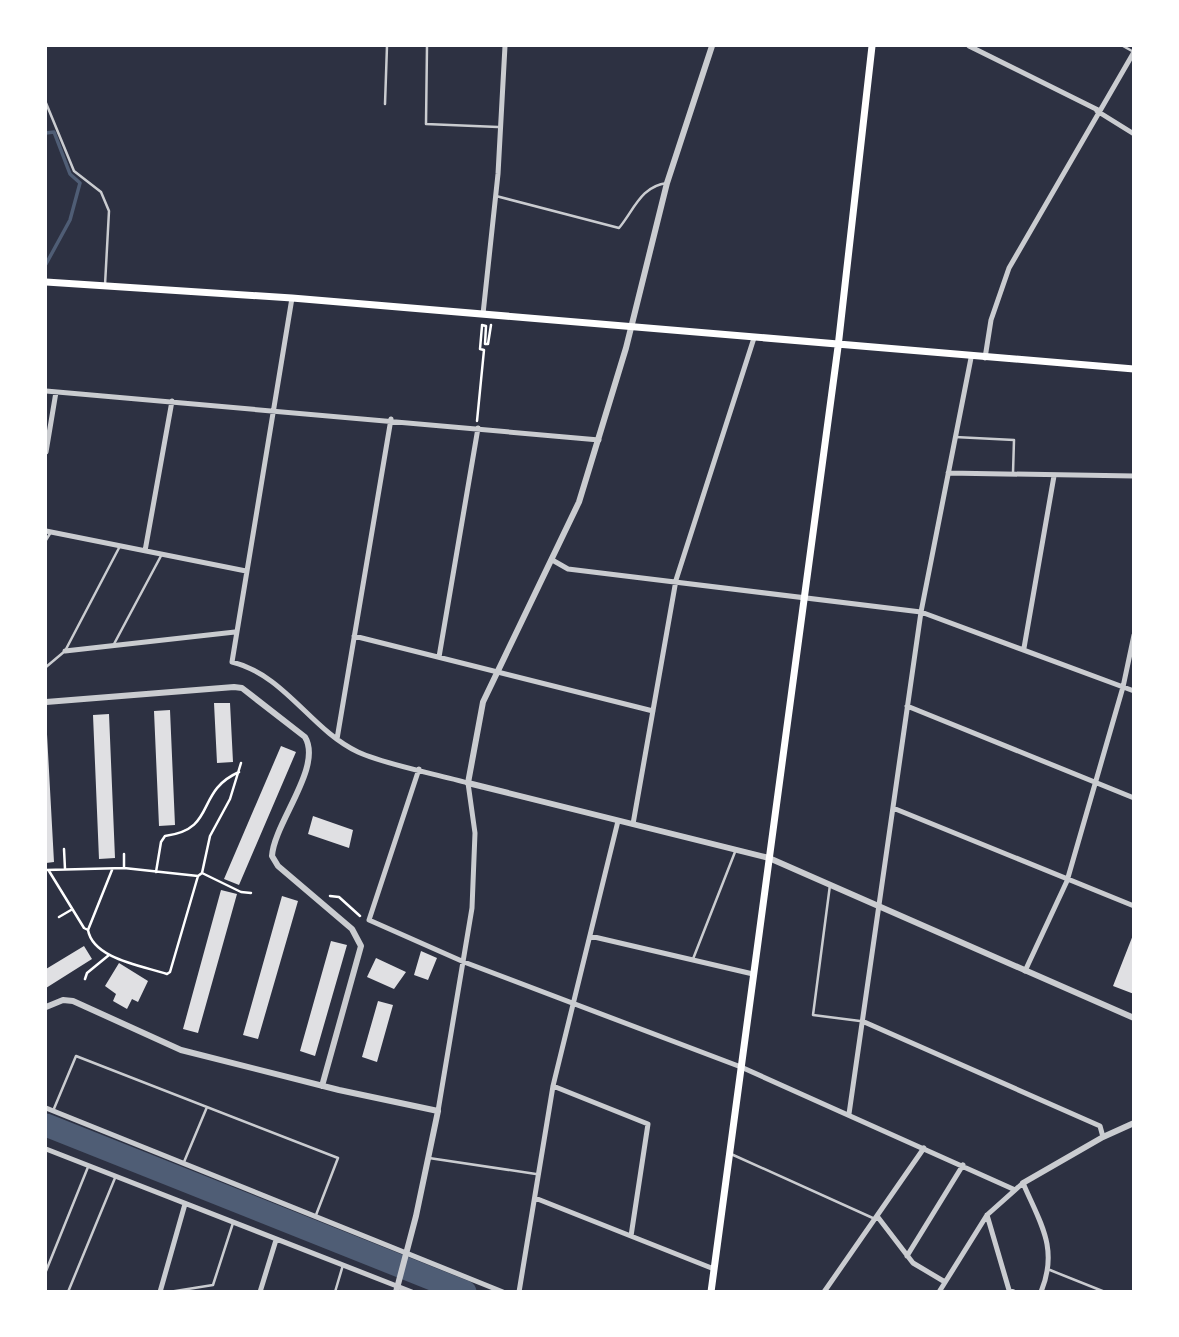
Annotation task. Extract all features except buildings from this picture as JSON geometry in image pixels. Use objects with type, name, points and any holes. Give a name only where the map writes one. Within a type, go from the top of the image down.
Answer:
[{"type":"main road","points":[[711,1292],[838,347],[872,46]]},
{"type":"main road","points":[[46,282],[292,298],[838,347],[1133,369]]},
{"type":"street","points":[[483,314],[496,195],[505,46]]},
{"type":"street","points":[[397,1287],[429,1158],[472,908],[475,834],[468,783],[477,724],[496,671],[554,561],[579,502],[631,328],[667,183],[712,46]]},
{"type":"street","points":[[970,46],[1098,110],[1133,134]]},
{"type":"street","points":[[985,359],[990,320],[1009,268],[1133,52]]},
{"type":"street","points":[[292,298],[232,662],[245,665],[282,688],[337,739],[359,753],[769,858],[1133,1018]]},
{"type":"street","points":[[633,824],[676,580],[754,338]]},
{"type":"street","points":[[849,1114],[921,612],[971,358]]},
{"type":"street","points":[[46,391],[391,419],[599,440]]},
{"type":"street","points":[[46,452],[56,392]]},
{"type":"street","points":[[145,551],[172,401]]},
{"type":"street","points":[[337,739],[391,419]]},
{"type":"street","points":[[439,657],[477,428]]},
{"type":"street","points":[[948,473],[1133,476]]},
{"type":"street","points":[[1024,648],[1054,475]]},
{"type":"street","points":[[48,532],[246,571]]},
{"type":"street","points":[[554,561],[568,569],[676,580],[921,612],[1024,648],[1133,691]]},
{"type":"street","points":[[65,652],[235,632]]},
{"type":"street","points":[[1025,971],[1067,881],[1123,687],[1133,635]]},
{"type":"street","points":[[354,636],[653,711]]},
{"type":"street","points":[[46,702],[242,688],[304,737],[309,745],[308,763],[275,841],[272,856],[278,866],[317,896],[352,929],[361,946],[322,1086]]},
{"type":"street","points":[[907,706],[1133,798]]},
{"type":"street","points":[[419,769],[369,920],[574,1006],[741,1067],[1013,1189]]},
{"type":"street","points":[[893,808],[1133,906]]},
{"type":"street","points":[[519,1292],[553,1086],[618,821]]},
{"type":"street","points":[[590,936],[753,974]]},
{"type":"street","points":[[46,1007],[64,1000],[73,1001],[181,1050],[322,1086],[438,1111]]},
{"type":"street","points":[[862,1021],[1100,1126],[1103,1137]]},
{"type":"street","points":[[553,1086],[648,1124],[631,1236]]},
{"type":"street","points":[[46,1108],[316,1215],[405,1256],[503,1292]]},
{"type":"street","points":[[939,1292],[987,1215],[1013,1189],[1103,1137],[1133,1124]]},
{"type":"street","points":[[824,1292],[924,1148]]},
{"type":"street","points":[[46,1149],[412,1292]]},
{"type":"street","points":[[907,1255],[963,1165]]},
{"type":"street","points":[[1023,1183],[1046,1237],[1050,1270],[1041,1292]]},
{"type":"street","points":[[535,1198],[714,1269]]},
{"type":"street","points":[[160,1292],[185,1204]]},
{"type":"street","points":[[987,1215],[1009,1290],[1014,1292]]},
{"type":"street","points":[[876,1217],[913,1263],[945,1282]]},
{"type":"street","points":[[260,1292],[276,1240]]},
{"type":"lane","points":[[385,104],[387,46]]},
{"type":"lane","points":[[427,46],[426,124],[500,127]]},
{"type":"lane","points":[[1123,46],[1133,52]]},
{"type":"lane","points":[[46,103],[74,171],[101,192],[109,211],[105,286]]},
{"type":"lane","points":[[496,195],[619,228],[645,192],[656,184],[667,183]]},
{"type":"lane","points":[[955,437],[1014,440],[1013,474]]},
{"type":"lane","points":[[46,540],[48,532]]},
{"type":"lane","points":[[46,667],[65,652],[120,546]]},
{"type":"lane","points":[[114,645],[162,554]]},
{"type":"lane","points":[[693,960],[736,848]]},
{"type":"lane","points":[[830,885],[813,1016],[862,1021]]},
{"type":"lane","points":[[53,1111],[76,1056],[338,1158],[316,1215]]},
{"type":"lane","points":[[184,1163],[207,1107]]},
{"type":"lane","points":[[729,1153],[876,1217]]},
{"type":"lane","points":[[429,1158],[538,1174]]},
{"type":"lane","points":[[46,1271],[88,1166]]},
{"type":"lane","points":[[68,1292],[116,1176]]},
{"type":"lane","points":[[169,1292],[213,1284],[233,1222]]},
{"type":"lane","points":[[335,1292],[343,1265]]},
{"type":"lane","points":[[1050,1270],[1105,1292]]},
{"type":"path","points":[[477,428],[484,350],[480,349],[482,326],[486,326],[485,345],[488,344],[489,335]]},
{"type":"path","points":[[198,876],[124,868],[47,871],[71,910],[88,930],[95,945],[110,954],[167,974],[170,972],[198,876],[202,873],[210,836],[230,799],[241,763]]},
{"type":"path","points":[[156,872],[160,842],[165,836],[184,833],[200,822],[210,794],[223,780],[239,772]]},
{"type":"path","points":[[184,833],[185,827]]},
{"type":"path","points":[[64,849],[65,869]]},
{"type":"path","points":[[124,854],[124,868]]},
{"type":"path","points":[[88,930],[113,870]]},
{"type":"path","points":[[202,873],[242,892],[251,892]]},
{"type":"path","points":[[317,896],[339,897],[362,919],[369,920]]},
{"type":"path","points":[[59,917],[71,910]]},
{"type":"path","points":[[85,979],[87,973],[110,954]]},
{"type":"waterway","points":[[46,133],[54,132],[70,174],[80,183],[70,220],[46,264]]},
{"type":"waterway","points":[[46,1125],[465,1292]]}]
